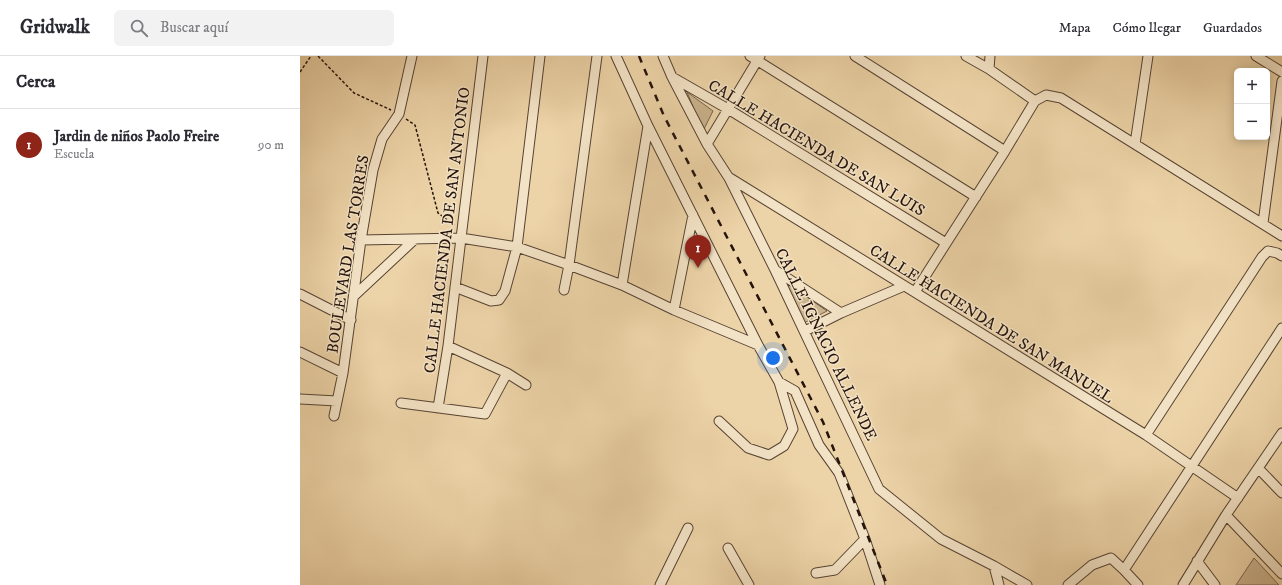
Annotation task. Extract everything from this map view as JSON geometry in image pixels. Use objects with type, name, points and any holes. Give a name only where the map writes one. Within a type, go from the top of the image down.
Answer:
[{"type":"street","name":"BOULEVARD LAS TORRES","points":[[334,416],[343,374],[361,240],[373,170],[382,139],[399,114],[412,56]]},
{"type":"street","name":"CALLE HACIENDA DE SAN ANTONIO","points":[[438,408],[448,346],[484,56]]},
{"type":"street","points":[[455,287],[491,301],[499,300],[505,291],[517,247],[540,56]]},
{"type":"street","points":[[564,290],[569,265],[597,56]]},
{"type":"street","points":[[616,56],[648,126],[758,345],[779,382],[793,429],[784,446],[769,455],[748,448],[719,420]]},
{"type":"street","name":"CALLE IGNACIO ALLENDE","points":[[663,56],[672,77],[707,144],[729,178],[775,270],[879,489],[941,539],[1027,585]]},
{"type":"street","points":[[855,56],[1005,151]]},
{"type":"street","points":[[966,56],[1035,101]]},
{"type":"street","points":[[988,69],[990,56]]},
{"type":"street","points":[[1135,144],[1148,56]]},
{"type":"street","points":[[1256,56],[1282,72]]},
{"type":"street","points":[[707,144],[756,57],[976,197]]},
{"type":"street","name":"CALLE HACIENDA DE SAN LUIS","points":[[672,77],[728,109],[946,243]]},
{"type":"street","points":[[1263,223],[1282,81]]},
{"type":"street","points":[[915,292],[1035,101],[1046,95],[1061,98],[1282,236]]},
{"type":"street","points":[[622,286],[648,126]]},
{"type":"street","name":"CALLE HACIENDA DE SAN MANUEL","points":[[729,178],[1146,435],[1238,498]]},
{"type":"street","points":[[674,310],[693,215]]},
{"type":"street","points":[[361,240],[415,239],[462,234],[517,247],[569,265],[622,286],[674,310],[758,345]]},
{"type":"street","points":[[354,296],[415,239]]},
{"type":"street","points":[[1146,435],[1262,257],[1268,251],[1282,256]]},
{"type":"street","points":[[775,270],[841,313]]},
{"type":"street","points":[[805,331],[841,313],[904,286]]},
{"type":"street","points":[[300,294],[351,320]]},
{"type":"street","points":[[1124,570],[1282,328]]},
{"type":"street","points":[[448,346],[507,373],[526,385]]},
{"type":"street","points":[[300,352],[343,374]]},
{"type":"street","points":[[401,403],[485,414],[507,373]]},
{"type":"street","points":[[779,382],[795,391],[819,445],[839,473],[865,539],[880,585]]},
{"type":"street","points":[[300,399],[337,401]]},
{"type":"street","points":[[1183,585],[1226,515],[1282,433]]},
{"type":"street","points":[[1258,468],[1282,493]]},
{"type":"street","points":[[1226,515],[1282,574]]},
{"type":"street","points":[[660,585],[688,528]]},
{"type":"street","points":[[816,573],[835,570],[865,539]]},
{"type":"street","points":[[728,548],[749,585]]},
{"type":"street","points":[[1068,585],[1092,565],[1111,558],[1138,585]]},
{"type":"street","points":[[1197,561],[1215,585]]},
{"type":"street","points":[[994,566],[999,585]]},
{"type":"path","points":[[300,72],[311,56]]},
{"type":"path","points":[[318,56],[354,93],[399,114],[415,125],[438,213],[462,234]]},
{"type":"shaded area","points":[[687,92],[713,111],[703,131]]},
{"type":"shaded area","points":[[784,281],[827,311],[804,323]]},
{"type":"shaded area","points":[[1254,558],[1279,585],[1236,585]]},
{"type":"railway","points":[[639,56],[664,116],[823,422],[887,585]]},
{"type":"place","name":"Jardin de niños Paolo Freire","points":[[698,268]]}]
